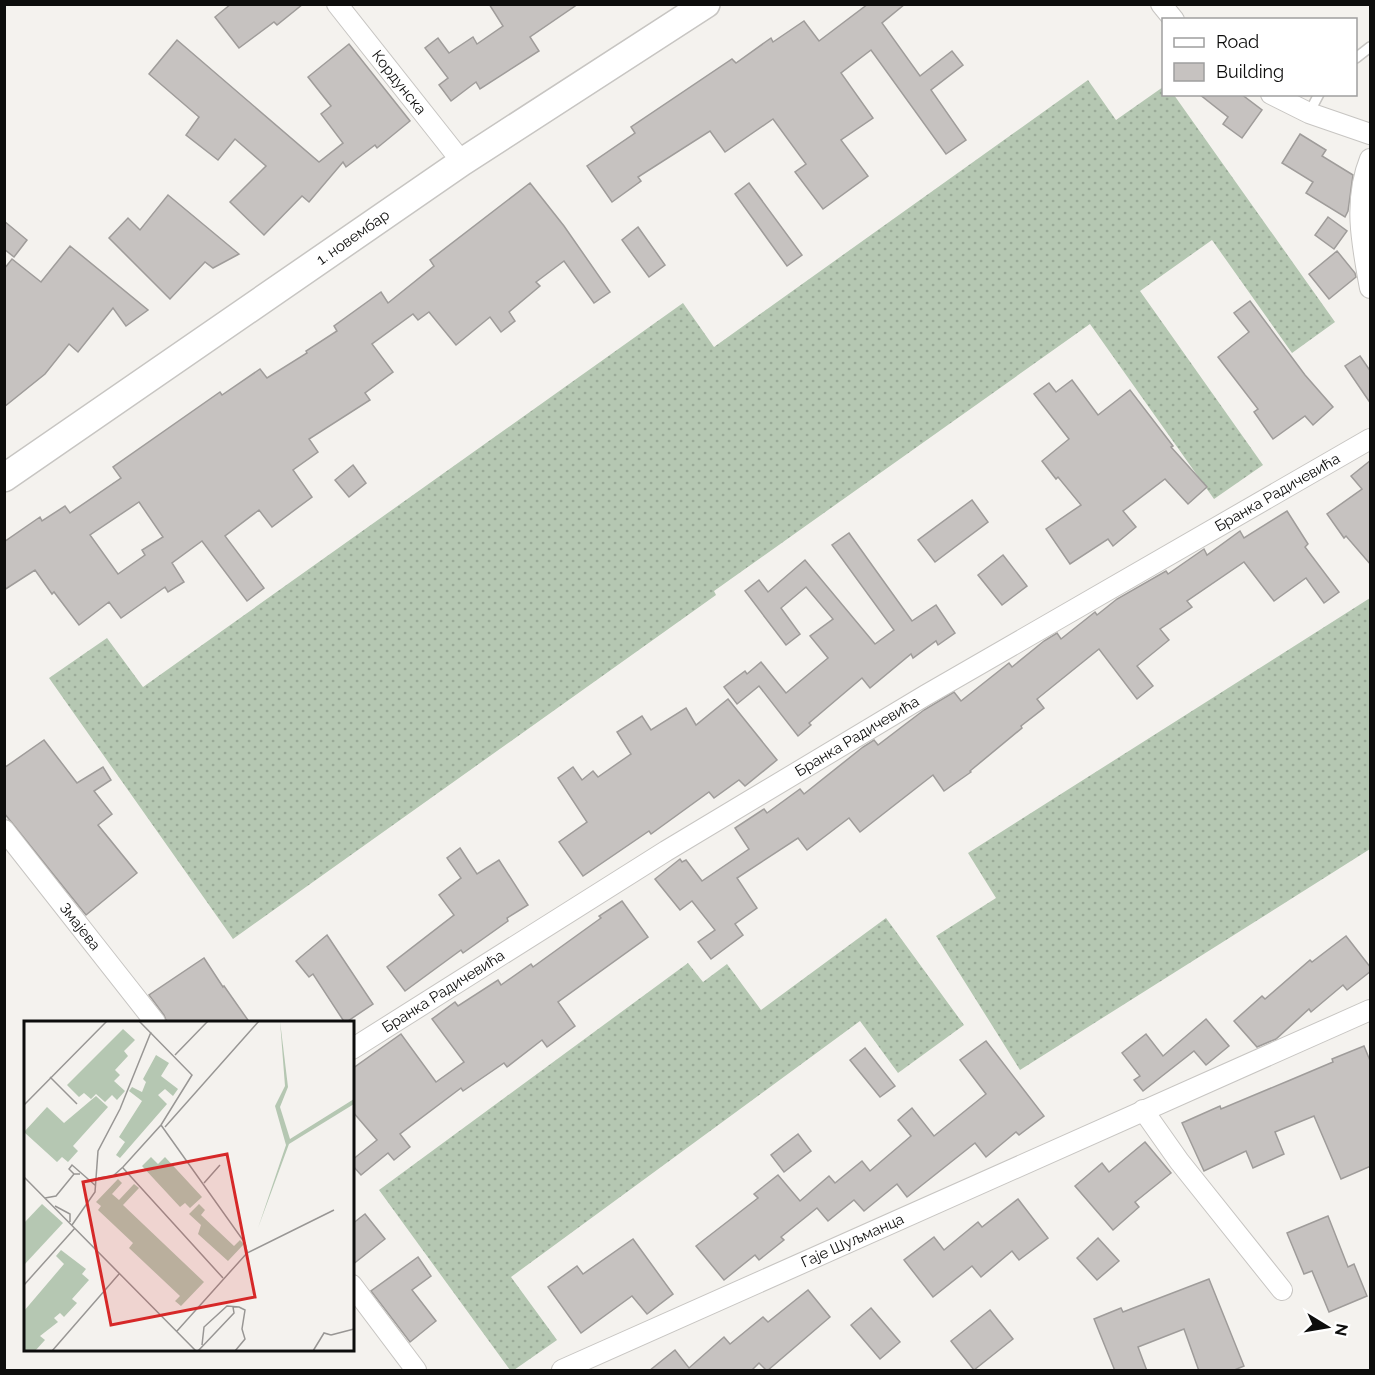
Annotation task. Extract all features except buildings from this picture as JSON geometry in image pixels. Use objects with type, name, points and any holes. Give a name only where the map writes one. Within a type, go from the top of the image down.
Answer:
[{"type":"main road","name":"1. новембар","points":[[4,478],[462,162],[706,4]]},
{"type":"street","name":"Кордунска","points":[[337,4],[462,162]]},
{"type":"street","points":[[1161,4],[1172,18]]},
{"type":"street","points":[[1275,96],[1310,113],[1371,134]]},
{"type":"street","points":[[1371,159],[1363,178],[1360,230],[1371,288]]},
{"type":"street","name":"Бранка Радичевића","points":[[354,1048],[666,851],[916,701],[1371,439]]},
{"type":"street","name":"Змајева","points":[[4,830],[152,1021]]},
{"type":"street","name":"Гаје Шуљманца","points":[[562,1371],[1371,1010]]},
{"type":"street","points":[[1143,1110],[1179,1161],[1282,1290]]},
{"type":"street","points":[[354,1288],[416,1371]]},
{"type":"lane","points":[[1357,57],[1371,47]]},
{"type":"lane","points":[[1310,113],[1318,96]]},
{"type":"green space","points":[[1088,80],[1116,120],[1162,88],[1162,96],[1175,96],[1335,322],[1292,353],[1212,240],[1140,291],[1263,465],[1214,499],[1090,324],[714,591],[716,595],[233,939],[49,678],[107,638],[143,687],[683,303],[714,347]]},
{"type":"green space","points":[[1370,598],[1370,849],[1020,1070],[936,936],[996,898],[968,853]]},
{"type":"green space","points":[[886,918],[964,1025],[898,1073],[860,1021],[511,1277],[557,1340],[514,1370],[510,1370],[379,1190],[688,963],[703,982],[727,964],[761,1010]]}]
